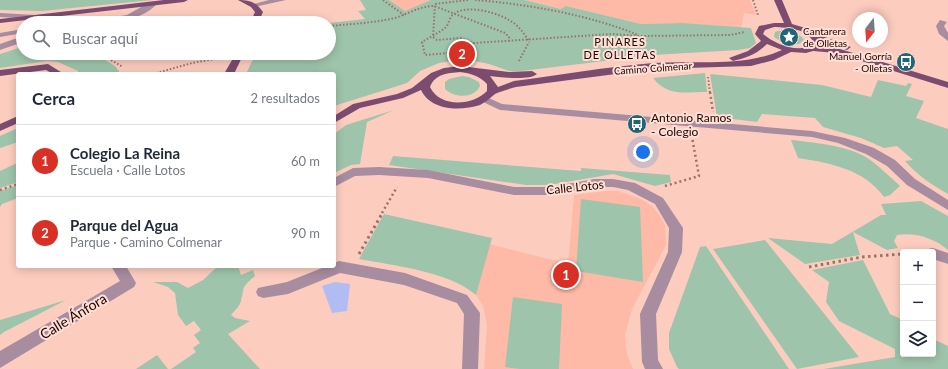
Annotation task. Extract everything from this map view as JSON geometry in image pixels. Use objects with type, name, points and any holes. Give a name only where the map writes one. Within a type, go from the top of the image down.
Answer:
[{"type":"main road","points":[[44,16],[184,0]]},
{"type":"main road","points":[[242,0],[254,5],[259,12],[257,16]]},
{"type":"main road","points":[[778,0],[789,26]]},
{"type":"main road","points":[[0,21],[16,19]]},
{"type":"main road","points":[[948,77],[814,36],[805,30],[789,26],[767,26],[760,30],[760,34],[766,41],[791,49],[812,48],[851,54],[948,85]]},
{"type":"main road","points":[[812,48],[818,43],[814,36]]},
{"type":"main road","name":"Camino Colmenar","points":[[430,78],[435,74],[451,69],[520,76],[633,62],[744,57],[754,53],[766,41]]},
{"type":"main road","name":"Camino Colmenar","points":[[442,103],[467,105],[514,84],[654,66],[750,63],[770,58],[791,49]]},
{"type":"main road","points":[[230,72],[236,60]]},
{"type":"main road","points":[[0,72],[48,67],[56,72]]},
{"type":"main road","points":[[477,72],[486,76],[491,81],[492,87],[487,96]]},
{"type":"main road","points":[[336,119],[357,106],[400,96],[415,90],[430,78]]},
{"type":"main road","points":[[430,78],[425,87],[426,92],[442,103]]},
{"type":"main road","points":[[400,96],[426,98],[442,103]]},
{"type":"main road","points":[[0,128],[16,120]]},
{"type":"street","points":[[254,5],[282,0]]},
{"type":"street","points":[[133,16],[142,13],[153,4]]},
{"type":"street","points":[[0,16],[16,16]]},
{"type":"street","points":[[943,22],[940,26],[942,32],[948,38]]},
{"type":"street","points":[[0,35],[16,33]]},
{"type":"street","points":[[0,47],[16,41]]},
{"type":"street","points":[[487,96],[500,107],[752,128],[812,134],[834,138],[870,151],[891,163],[911,182],[948,206]]},
{"type":"street","name":"Calle Lotos","points":[[336,182],[353,172],[378,171],[428,174],[514,191],[550,191],[595,183],[613,183],[631,186],[659,202],[676,228],[675,252],[648,314],[650,362],[656,369]]},
{"type":"street","points":[[936,254],[948,259]]},
{"type":"street","points":[[263,292],[288,288],[339,267],[405,279],[462,299],[472,313],[470,369]]},
{"type":"street","name":"Calle Ánfora","points":[[0,360],[129,283],[119,268]]},
{"type":"path","points":[[383,0],[404,15]]},
{"type":"path","points":[[434,6],[435,4],[468,0]]},
{"type":"path","points":[[475,0],[514,3],[561,13],[616,26],[640,36]]},
{"type":"path","points":[[753,0],[758,17]]},
{"type":"path","points":[[336,25],[355,24],[404,15],[425,6],[434,6],[505,33],[509,37],[509,42]]},
{"type":"path","points":[[434,6],[432,35],[437,40],[460,38],[474,43],[529,42],[612,34],[640,36],[730,35],[760,30]]},
{"type":"path","points":[[475,56],[461,52],[425,55],[422,42],[447,26],[455,13],[478,11],[504,17],[518,27],[529,42]]},
{"type":"path","points":[[517,64],[525,52],[529,42]]},
{"type":"path","points":[[461,52],[474,43]]},
{"type":"path","points":[[112,60],[123,67]]},
{"type":"path","points":[[160,72],[192,62],[208,60]]},
{"type":"path","points":[[707,73],[714,117]]},
{"type":"path","points":[[664,186],[699,176],[692,136]]},
{"type":"path","points":[[356,258],[400,181]]},
{"type":"path","points":[[0,190],[16,185]]},
{"type":"path","points":[[809,267],[862,257],[900,254]]},
{"type":"shaded area","points":[[389,0],[431,0],[405,12]]},
{"type":"shaded area","points":[[524,0],[750,0],[756,15],[744,13],[741,28],[684,23],[641,24],[566,6],[562,9]]},
{"type":"shaded area","points":[[618,191],[641,199],[652,206],[661,217],[665,225],[666,245],[632,309],[625,335],[627,354],[633,369],[484,369],[487,325],[483,306],[476,295],[489,244],[568,264],[574,195]]},
{"type":"green space","points":[[0,0],[153,0],[42,11],[0,10]]},
{"type":"green space","points":[[360,0],[389,0],[405,11],[431,0],[524,0],[561,9],[566,6],[641,24],[683,23],[751,28],[756,43],[750,48],[738,50],[653,55],[522,71],[509,71],[489,64],[465,59],[439,63],[420,71],[407,83],[336,105],[336,72],[247,72],[253,60],[336,60],[336,22],[365,19],[358,11],[366,10]]},
{"type":"green space","points":[[778,31],[799,35],[804,40],[799,44],[782,42],[774,37],[775,32]]},
{"type":"green space","points":[[16,49],[16,60],[105,60],[115,66],[120,72],[78,72],[58,62],[47,61],[0,68],[0,54]]},
{"type":"green space","points":[[705,73],[707,92],[684,93],[671,91],[659,84],[653,78]]},
{"type":"green space","points":[[710,74],[822,85],[871,97],[878,80],[906,86],[908,83],[912,84],[906,96],[924,101],[916,118],[948,129],[948,194],[915,171],[905,161],[913,160],[897,146],[884,148],[861,138],[823,127],[815,118],[762,114],[757,122],[717,117]]},
{"type":"green space","points":[[462,76],[469,77],[479,82],[480,86],[473,93],[464,96],[453,94],[445,89],[445,82],[449,79]]},
{"type":"green space","points":[[394,110],[367,122],[360,164],[351,165],[336,172],[336,132],[346,125]]},
{"type":"green space","points":[[16,129],[16,143],[0,148],[0,136]]},
{"type":"green space","points":[[791,140],[832,145],[860,154],[873,162],[900,186],[890,195],[884,197],[876,187],[867,180],[846,169],[822,162],[798,158]]},
{"type":"green space","points":[[393,156],[581,171],[581,168],[670,175],[671,182],[655,186],[613,174],[549,185],[526,185],[389,165]]},
{"type":"green space","points":[[16,163],[16,183],[0,188],[0,171]]},
{"type":"green space","points":[[16,186],[16,199],[2,204],[0,207],[0,191]]},
{"type":"green space","points":[[581,199],[640,207],[643,282],[576,271]]},
{"type":"green space","points":[[921,201],[948,216],[948,250],[930,239],[917,235],[904,234],[897,235],[894,241],[898,248],[887,250],[853,232],[860,255],[805,264],[768,238],[832,244],[881,215],[886,215],[881,204]]},
{"type":"green space","points":[[384,214],[492,238],[476,295],[451,280],[436,275],[404,267],[359,259]]},
{"type":"green space","points":[[765,240],[859,357],[797,369],[713,249]]},
{"type":"green space","points":[[706,246],[789,369],[679,369],[677,367],[669,349],[669,333],[700,247]]},
{"type":"green space","points":[[863,260],[890,314],[900,319],[900,357],[936,357],[936,340],[948,346],[948,369],[824,369],[895,357],[895,349],[839,321],[826,302],[829,282],[812,270]]},
{"type":"green space","points":[[216,268],[239,268],[241,275],[253,270],[255,276],[245,285],[240,303],[231,315],[235,318],[250,321],[228,334],[260,369],[171,369],[196,352],[193,348],[200,343],[194,335],[201,330],[194,321],[186,326],[178,315],[175,293],[168,287],[153,282],[177,282],[188,288],[203,280]]},
{"type":"green space","points":[[513,297],[562,304],[559,369],[520,369],[505,367]]},
{"type":"green space","points":[[66,300],[4,332],[0,335],[0,320]]},
{"type":"green space","points":[[157,355],[168,369],[136,369]]},
{"type":"water","points":[[335,282],[350,284],[347,311],[332,313],[322,286]]},
{"type":"place","name":"Cantarera de Olletas","points":[[789,37]]},
{"type":"place","name":"Parque del Agua","points":[[462,54]]},
{"type":"place","name":"Manuel Gorría - Olletas","points":[[906,62]]},
{"type":"place","name":"Antonio Ramos - Colegio","points":[[637,124]]},
{"type":"place","name":"Colegio La Reina","points":[[566,275]]},
{"type":"district","name":"PINARES DE OLLETAS","points":[[620,47]]}]
